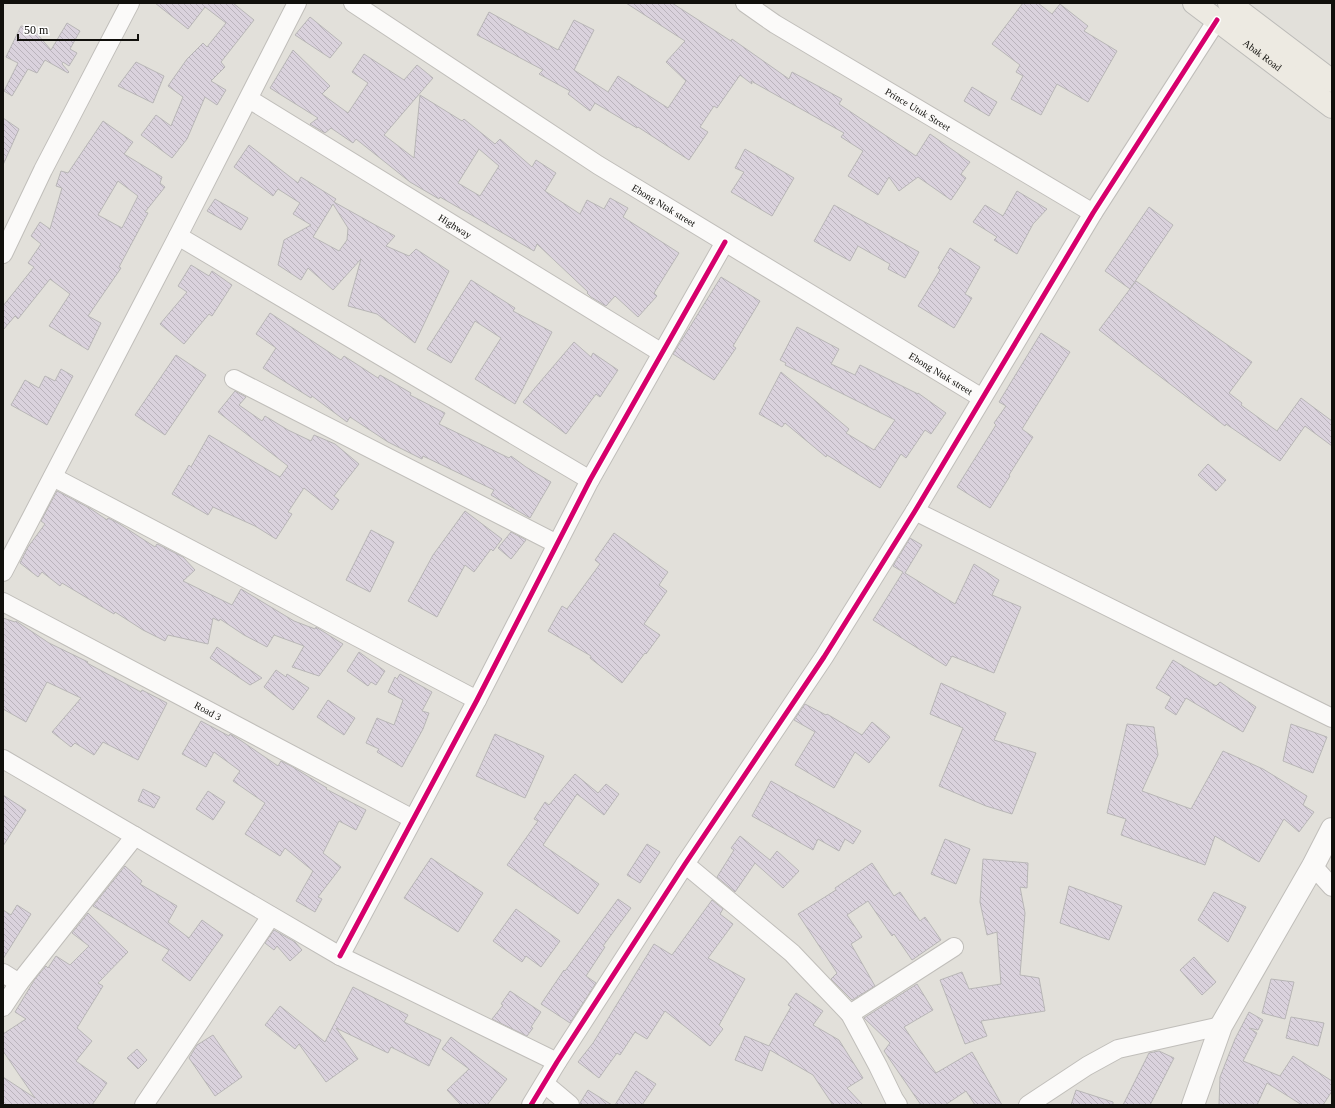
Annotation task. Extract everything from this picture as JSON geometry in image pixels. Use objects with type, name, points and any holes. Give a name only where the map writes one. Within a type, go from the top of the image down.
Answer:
[{"type":"highway","name":"Abak Road","points":[[1194,3],[1223,12],[1332,81]]},
{"type":"highway","name":"Abak Road","points":[[1223,12],[1332,108]]},
{"type":"street","points":[[3,254],[42,170],[130,3]]},
{"type":"street","points":[[3,572],[178,236],[297,3]]},
{"type":"street","name":"Ebong Ntak street","points":[[353,3],[598,165],[982,398]]},
{"type":"street","name":"Prince Utuk Street","points":[[745,3],[775,24],[1093,213]]},
{"type":"street","points":[[531,1105],[557,1062],[685,864],[824,657],[915,511],[1093,213],[1223,12]]},
{"type":"street","name":"Highway","points":[[249,98],[662,353]]},
{"type":"street","points":[[178,236],[590,480]]},
{"type":"street","points":[[340,956],[477,700],[590,480],[725,242]]},
{"type":"street","points":[[234,379],[557,544]]},
{"type":"street","points":[[53,477],[477,700]]},
{"type":"street","points":[[915,511],[1332,718]]},
{"type":"street","name":"Road 3","points":[[3,602],[413,819]]},
{"type":"street","points":[[3,759],[340,956],[557,1062]]},
{"type":"street","points":[[1193,1105],[1221,1026],[1313,866],[1332,829]]},
{"type":"street","points":[[3,1007],[19,983],[135,836]]},
{"type":"street","points":[[685,864],[792,953],[850,1014],[878,1066],[894,1103]]},
{"type":"street","points":[[1313,866],[1332,887]]},
{"type":"street","points":[[144,1105],[271,916]]},
{"type":"street","points":[[850,1014],[954,946]]},
{"type":"street","points":[[3,974],[19,983]]},
{"type":"street","points":[[1028,1105],[1087,1066],[1118,1048],[1221,1026]]},
{"type":"street","points":[[545,1084],[570,1105]]},
{"type":"building","points":[[155,3],[233,3],[254,20],[221,62],[225,67],[211,81],[226,90],[217,105],[205,97],[187,139],[172,158],[141,135],[156,115],[171,126],[183,97],[168,86],[187,59],[203,43],[207,47],[226,23],[205,7],[188,29]]},
{"type":"building","points":[[626,3],[672,3],[731,41],[732,39],[789,79],[792,72],[842,99],[839,104],[916,156],[930,134],[970,162],[961,174],[966,178],[951,200],[918,177],[899,191],[889,177],[878,195],[848,176],[863,151],[841,137],[844,133],[751,81],[752,84],[740,75],[717,108],[714,106],[700,127],[708,132],[689,160],[638,127],[637,128],[595,103],[590,111],[568,94],[570,91],[539,74],[543,70],[477,35],[489,12],[558,50],[574,20],[594,30],[574,70],[608,92],[618,76],[668,108],[686,81],[666,62],[685,41]]},
{"type":"building","points":[[1023,3],[1038,3],[1052,14],[1060,4],[1088,26],[1084,31],[1117,51],[1088,102],[1057,84],[1041,115],[1011,99],[1023,76],[1016,72],[1020,65],[992,44]]},
{"type":"building","points":[[310,17],[342,43],[330,58],[295,35]]},
{"type":"building","points":[[67,23],[80,31],[70,49],[77,53],[69,66],[63,62],[62,64],[69,72],[68,73],[45,60],[37,73],[28,69],[12,96],[4,91],[18,63],[6,57],[21,26],[32,28],[51,50]]},
{"type":"building","points":[[293,50],[330,86],[322,94],[348,113],[368,83],[352,72],[364,54],[404,80],[417,65],[433,78],[384,135],[414,158],[420,95],[462,121],[464,119],[495,144],[500,139],[532,167],[536,160],[556,173],[545,191],[580,214],[587,200],[604,209],[610,198],[628,208],[623,217],[679,253],[654,293],[657,296],[638,317],[615,296],[606,306],[591,297],[587,293],[588,292],[537,244],[534,251],[440,197],[439,199],[410,182],[356,139],[353,143],[331,128],[325,133],[310,124],[318,118],[270,88]],"holes":[[[479,149],[499,166],[480,196],[458,183]]]},
{"type":"building","points":[[136,62],[164,76],[153,103],[118,86]]},
{"type":"building","points":[[972,87],[997,102],[989,116],[964,101]]},
{"type":"building","points":[[3,118],[19,129],[3,165]]},
{"type":"building","points":[[103,121],[133,142],[124,154],[162,177],[160,183],[165,187],[145,212],[148,213],[119,267],[121,268],[88,316],[101,323],[88,350],[49,326],[70,294],[50,279],[18,319],[15,316],[3,330],[3,306],[34,267],[28,263],[41,244],[31,236],[40,222],[50,229],[62,188],[56,186],[61,171],[68,173]],"holes":[[[118,181],[138,196],[122,228],[98,215]]]},
{"type":"building","points":[[249,145],[298,183],[301,177],[336,199],[334,202],[395,236],[386,246],[409,256],[416,249],[449,271],[415,343],[377,314],[348,306],[361,259],[333,290],[308,268],[301,280],[278,265],[284,240],[311,225],[293,214],[300,203],[278,189],[273,196],[234,167]],"holes":[[[333,204],[348,228],[347,240],[339,251],[313,237]]]},
{"type":"building","points":[[745,149],[794,178],[772,216],[731,192],[744,172],[735,168]]},
{"type":"building","points":[[1017,191],[1047,209],[1033,224],[1017,254],[994,240],[997,237],[973,222],[985,205],[1003,216]]},
{"type":"building","points":[[215,199],[248,218],[241,230],[207,211]]},
{"type":"building","points":[[834,205],[919,252],[905,278],[888,269],[890,264],[858,246],[850,261],[814,241]]},
{"type":"building","points":[[1149,207],[1173,225],[1130,289],[1105,271]]},
{"type":"building","points":[[950,248],[980,267],[965,294],[972,298],[954,328],[918,306],[940,270],[938,268]]},
{"type":"building","points":[[191,265],[209,276],[212,271],[232,285],[212,316],[209,314],[184,344],[160,324],[187,292],[178,286]]},
{"type":"building","points":[[721,277],[760,301],[733,346],[736,348],[714,380],[673,354]]},
{"type":"building","points":[[471,280],[515,308],[513,311],[552,332],[515,404],[475,379],[501,338],[475,321],[451,363],[427,349]]},
{"type":"building","points":[[1136,281],[1252,362],[1229,393],[1242,403],[1241,405],[1277,431],[1301,398],[1332,421],[1332,446],[1305,426],[1280,461],[1226,424],[1225,426],[1099,330]]},
{"type":"building","points":[[270,313],[341,360],[344,356],[378,378],[380,375],[411,393],[410,395],[445,413],[439,424],[509,458],[511,456],[551,482],[530,518],[491,495],[494,490],[423,456],[422,459],[388,442],[350,417],[347,422],[312,396],[311,398],[263,368],[276,348],[256,334]]},
{"type":"building","points":[[797,327],[839,349],[831,364],[855,375],[860,365],[918,393],[946,413],[931,434],[925,430],[906,458],[901,454],[880,488],[827,455],[826,457],[785,423],[782,427],[759,414],[781,372],[849,429],[846,433],[874,450],[895,420],[785,365],[786,363],[780,360]]},
{"type":"building","points":[[1041,333],[1070,352],[1022,429],[1033,437],[990,508],[957,487],[996,425],[994,423],[1006,406],[999,402]]},
{"type":"building","points":[[574,342],[591,357],[593,353],[618,370],[600,397],[596,394],[566,434],[523,402]]},
{"type":"building","points":[[176,355],[206,375],[165,435],[135,415]]},
{"type":"building","points":[[61,369],[73,376],[47,425],[11,405],[25,380],[39,388],[45,376],[55,381]]},
{"type":"building","points":[[235,391],[246,397],[239,405],[262,421],[265,416],[288,430],[311,441],[314,435],[335,444],[359,464],[334,496],[339,500],[332,510],[304,488],[288,512],[292,514],[276,539],[255,526],[213,507],[208,515],[172,494],[189,465],[191,467],[209,435],[280,477],[288,466],[218,412]]},
{"type":"building","points":[[1208,464],[1226,480],[1216,491],[1198,475]]},
{"type":"building","points":[[57,491],[91,509],[107,520],[108,518],[118,523],[155,547],[157,544],[183,557],[195,570],[183,581],[232,605],[241,589],[294,621],[315,629],[316,627],[343,644],[319,676],[292,667],[304,646],[274,635],[267,647],[244,635],[220,619],[219,621],[213,618],[208,644],[168,635],[165,641],[143,630],[115,612],[114,614],[62,583],[60,586],[42,572],[38,577],[20,563],[28,547],[45,524],[41,521]]},
{"type":"building","points":[[465,511],[502,539],[493,551],[491,549],[474,572],[465,565],[437,617],[408,601],[433,555]]},
{"type":"building","points":[[371,530],[394,542],[370,592],[346,580]]},
{"type":"building","points":[[511,532],[526,540],[511,559],[498,548]]},
{"type":"building","points":[[614,533],[668,572],[659,585],[667,591],[644,624],[660,635],[622,683],[590,658],[591,656],[548,631],[562,606],[567,609],[600,564],[595,560]]},
{"type":"building","points":[[910,538],[922,545],[905,573],[955,604],[974,564],[999,580],[992,595],[1021,607],[994,673],[952,656],[946,666],[873,620],[903,572],[893,566]]},
{"type":"building","points":[[3,618],[16,621],[49,643],[88,662],[87,663],[141,692],[142,690],[167,703],[138,760],[103,742],[94,755],[75,743],[71,747],[52,732],[81,698],[47,682],[26,722],[3,709]]},
{"type":"building","points":[[217,647],[262,678],[250,685],[210,658]]},
{"type":"building","points":[[359,652],[385,671],[376,685],[371,682],[368,686],[347,671]]},
{"type":"building","points":[[1173,660],[1216,686],[1220,682],[1256,707],[1243,732],[1186,698],[1176,715],[1165,708],[1171,697],[1156,688]]},
{"type":"building","points":[[276,670],[286,677],[287,674],[309,688],[293,710],[264,687]]},
{"type":"building","points":[[400,674],[432,692],[422,711],[429,713],[423,729],[402,767],[377,752],[379,749],[366,743],[377,718],[394,725],[403,700],[388,692],[395,677],[397,679]]},
{"type":"building","points":[[941,683],[1006,713],[994,740],[1036,753],[1012,814],[986,806],[939,786],[963,728],[930,714]]},
{"type":"building","points":[[328,700],[355,718],[344,735],[317,717]]},
{"type":"building","points":[[805,704],[826,715],[827,714],[862,735],[872,722],[890,737],[869,763],[855,752],[834,788],[795,765],[815,732],[794,720]]},
{"type":"building","points":[[201,721],[229,736],[230,734],[278,766],[281,761],[291,766],[327,788],[326,789],[366,810],[356,830],[339,821],[323,853],[341,867],[318,897],[322,899],[315,912],[296,901],[313,871],[285,848],[280,856],[245,834],[265,803],[233,781],[240,771],[214,752],[206,767],[182,754]]},
{"type":"building","points":[[1127,724],[1154,727],[1158,755],[1142,791],[1191,809],[1223,751],[1263,769],[1307,796],[1303,805],[1314,812],[1299,832],[1284,819],[1259,862],[1215,836],[1205,865],[1121,835],[1126,819],[1107,813]]},
{"type":"building","points":[[1291,724],[1327,737],[1313,773],[1283,761]]},
{"type":"building","points":[[495,734],[544,756],[525,798],[476,776]]},
{"type":"building","points":[[575,774],[598,793],[606,784],[619,794],[604,815],[577,794],[543,845],[599,884],[578,914],[507,865],[538,821],[534,819],[545,802],[549,805]]},
{"type":"building","points":[[771,781],[861,831],[853,844],[845,839],[839,851],[818,839],[813,850],[752,816]]},
{"type":"building","points":[[143,789],[160,797],[154,808],[138,801]]},
{"type":"building","points":[[208,791],[225,802],[213,820],[196,809]]},
{"type":"building","points":[[3,795],[26,810],[3,846]]},
{"type":"building","points":[[740,836],[770,860],[777,851],[799,871],[783,888],[755,863],[735,892],[717,877],[734,850],[731,848]]},
{"type":"building","points":[[945,839],[970,849],[956,884],[931,874]]},
{"type":"building","points":[[647,844],[660,852],[640,883],[627,875]]},
{"type":"building","points":[[431,858],[483,893],[458,932],[404,898]]},
{"type":"building","points":[[983,859],[1028,863],[1027,888],[1020,887],[1025,913],[1020,975],[1039,978],[1045,1011],[981,1021],[987,1036],[965,1044],[940,980],[962,972],[969,989],[1001,984],[997,932],[987,935],[980,902]]},
{"type":"building","points":[[872,863],[894,896],[900,892],[920,921],[925,917],[941,940],[912,960],[894,934],[892,936],[868,901],[847,915],[862,937],[851,944],[875,986],[852,1000],[831,979],[837,973],[798,914],[836,890],[835,888]]},
{"type":"building","points":[[125,866],[142,881],[140,884],[177,906],[168,922],[189,938],[202,920],[223,935],[190,981],[162,960],[169,950],[93,906]]},
{"type":"building","points":[[1069,886],[1122,906],[1109,940],[1060,923]]},
{"type":"building","points":[[1214,892],[1246,907],[1228,942],[1198,920]]},
{"type":"building","points":[[618,899],[631,908],[603,946],[605,947],[586,976],[596,983],[570,1023],[541,1004],[564,970],[565,971]]},
{"type":"building","points":[[712,900],[723,909],[720,914],[733,924],[708,958],[745,979],[719,1025],[723,1029],[710,1046],[665,1011],[647,1039],[635,1032],[620,1055],[617,1053],[599,1078],[578,1062],[593,1043],[654,944],[672,955]]},
{"type":"building","points":[[17,905],[31,914],[3,959],[3,910],[11,915]]},
{"type":"building","points":[[516,909],[560,941],[541,967],[526,956],[522,962],[493,941]]},
{"type":"building","points":[[88,913],[128,952],[98,983],[103,986],[77,1028],[92,1041],[76,1061],[107,1083],[92,1105],[3,1105],[3,1077],[35,1098],[3,1051],[3,1034],[26,1019],[15,1012],[35,979],[46,966],[48,968],[56,956],[70,965],[89,946],[72,933]]},
{"type":"building","points":[[274,930],[295,942],[302,950],[290,961],[277,946],[274,950],[265,943]]},
{"type":"building","points":[[1194,957],[1216,982],[1202,995],[1180,970]]},
{"type":"building","points":[[1271,979],[1294,982],[1285,1019],[1262,1013]]},
{"type":"building","points":[[917,984],[933,1010],[904,1027],[936,1073],[972,1052],[1002,1105],[975,1105],[966,1091],[945,1105],[921,1105],[884,1051],[890,1043],[864,1018]]},
{"type":"building","points":[[353,987],[408,1015],[404,1022],[441,1040],[429,1066],[391,1047],[388,1053],[336,1028],[358,1059],[326,1082],[299,1044],[295,1049],[265,1025],[280,1006],[325,1042]]},
{"type":"building","points":[[510,991],[541,1012],[527,1036],[492,1019],[503,1005],[501,1004]]},
{"type":"building","points":[[796,993],[823,1011],[813,1025],[839,1040],[863,1078],[847,1088],[863,1105],[833,1105],[813,1075],[770,1050],[762,1071],[735,1060],[745,1036],[769,1046],[791,1007],[788,1005]]},
{"type":"building","points":[[1249,1012],[1263,1020],[1258,1030],[1249,1028],[1257,1033],[1243,1061],[1280,1076],[1293,1056],[1332,1081],[1332,1091],[1323,1105],[1302,1105],[1267,1083],[1257,1105],[1219,1105],[1220,1077],[1235,1039]]},
{"type":"building","points":[[1291,1017],[1324,1023],[1318,1046],[1286,1038]]},
{"type":"building","points":[[213,1035],[242,1077],[215,1096],[189,1058],[197,1045]]},
{"type":"building","points":[[451,1037],[507,1079],[487,1105],[461,1105],[447,1090],[469,1069],[442,1049]]},
{"type":"building","points":[[137,1049],[147,1060],[138,1069],[127,1058]]},
{"type":"building","points":[[1159,1051],[1174,1058],[1150,1105],[1123,1105],[1149,1053]]},
{"type":"building","points":[[636,1071],[656,1084],[642,1105],[615,1105]]},
{"type":"building","points":[[588,1090],[612,1105],[580,1105]]},
{"type":"building","points":[[1076,1090],[1113,1102],[1113,1105],[1071,1105]]},
{"type":"cycle path","points":[[531,1105],[557,1062],[685,864],[824,657],[915,511],[1093,213],[1217,20]]},
{"type":"cycle path","points":[[340,956],[477,700],[590,480],[725,242]]}]
